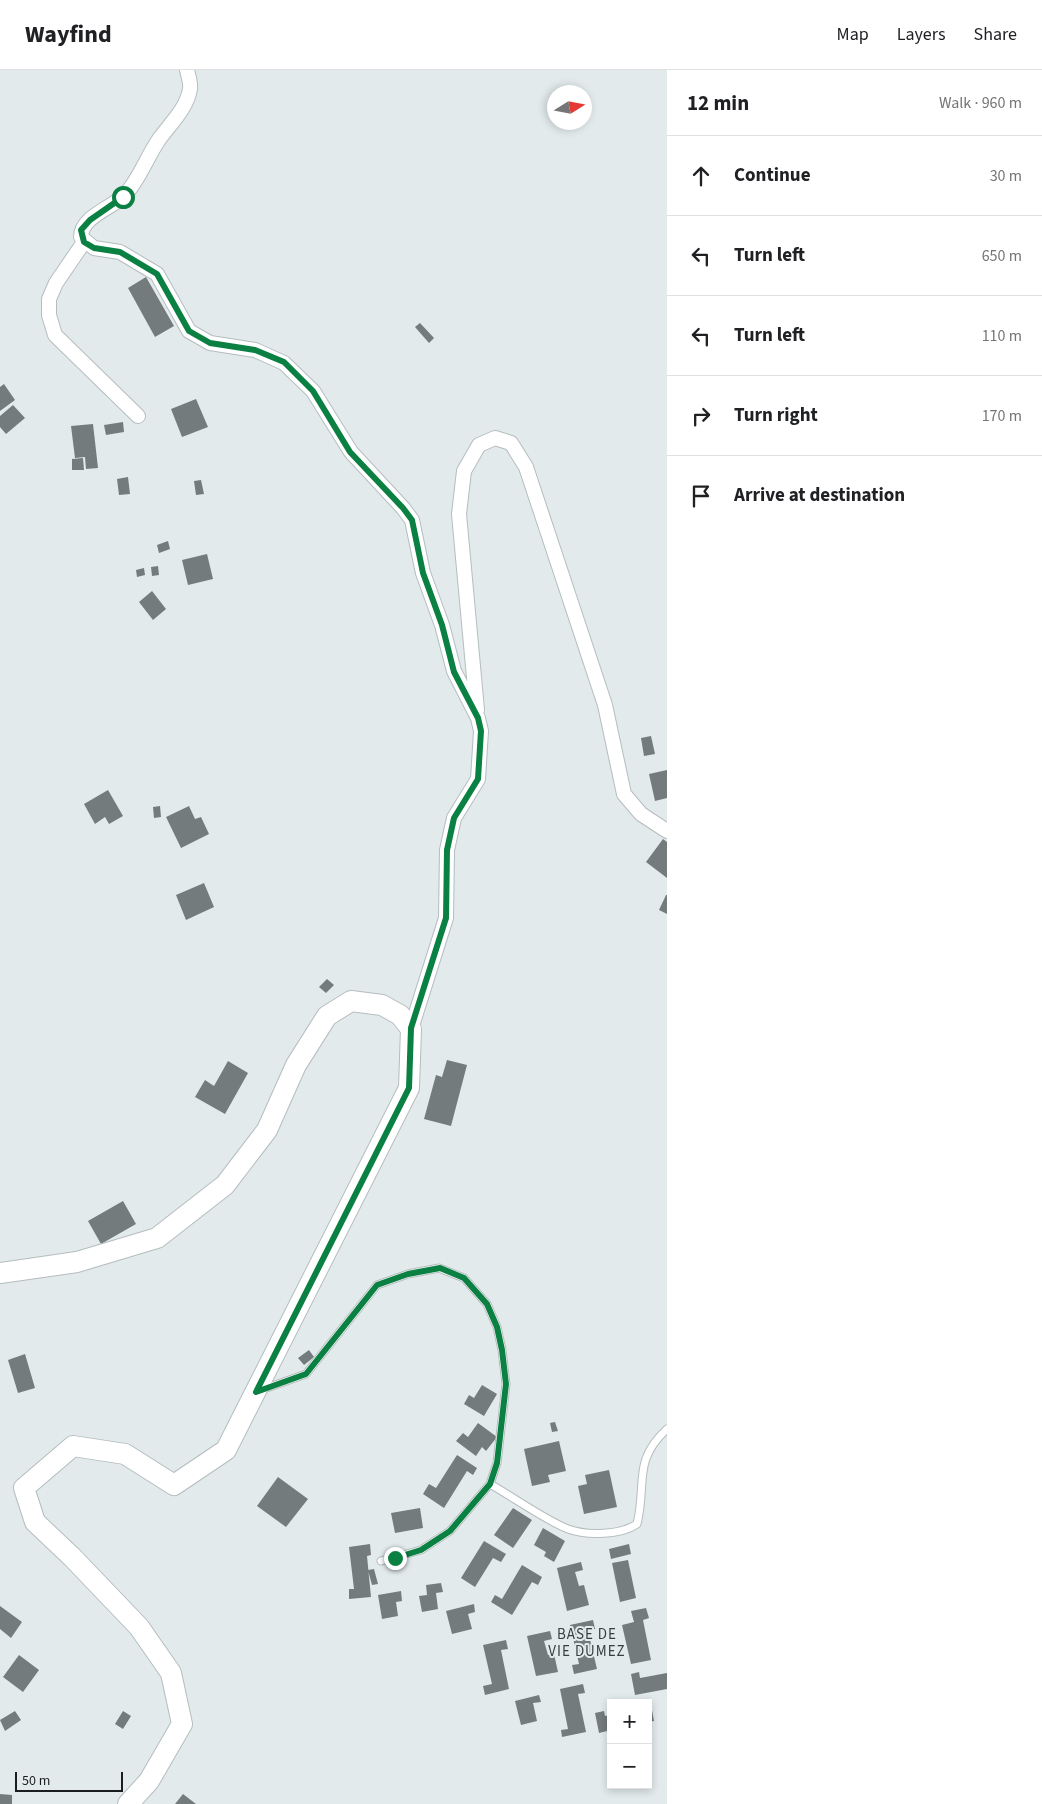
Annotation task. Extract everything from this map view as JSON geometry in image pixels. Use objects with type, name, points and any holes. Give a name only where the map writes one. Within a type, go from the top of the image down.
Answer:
[{"type":"street","points":[[187,70],[190,89],[177,119],[160,138],[140,174],[123,197],[90,220],[81,230],[84,242],[94,248],[120,252],[157,274],[189,331],[210,343],[255,350],[284,362],[313,391],[350,452],[412,520],[423,573],[442,625],[454,672],[478,718]]},
{"type":"street","points":[[84,242],[56,283],[49,299],[49,315],[55,335],[138,416]]},
{"type":"street","points":[[128,1804],[149,1781],[182,1724],[171,1673],[139,1626],[35,1522],[24,1488],[74,1446],[125,1454],[174,1484],[226,1450],[409,1088],[411,1028],[446,918],[447,850],[454,818],[478,779],[481,731],[478,718],[459,514],[464,471],[479,445],[495,438],[511,443],[526,467],[606,705],[624,794],[641,814],[667,831]]},
{"type":"street","points":[[0,1273],[77,1262],[157,1238],[225,1185],[267,1130],[296,1065],[327,1016],[351,1002],[382,1006],[400,1015],[411,1028]]},
{"type":"lane","points":[[256,1392],[306,1374],[377,1285],[408,1274],[440,1268],[464,1278],[487,1304],[497,1327],[506,1384],[504,1417],[497,1463],[490,1484],[450,1531],[421,1550],[381,1561]]},
{"type":"lane","points":[[490,1484],[569,1529],[586,1532],[617,1532],[630,1528],[637,1524],[642,1504],[641,1471],[653,1443],[667,1428]]},
{"type":"building","points":[[146,277],[174,326],[155,337],[128,288]]},
{"type":"building","points":[[420,323],[434,338],[429,343],[415,327]]},
{"type":"building","points":[[4,384],[15,400],[0,411],[0,387]]},
{"type":"building","points":[[196,399],[208,427],[182,437],[171,409]]},
{"type":"building","points":[[13,405],[25,418],[6,434],[0,427],[0,416]]},
{"type":"building","points":[[123,422],[124,432],[106,435],[104,425]]},
{"type":"building","points":[[93,424],[98,468],[86,469],[85,457],[75,458],[71,426]]},
{"type":"building","points":[[83,458],[84,470],[72,470],[72,459]]},
{"type":"building","points":[[128,477],[130,494],[119,495],[117,479]]},
{"type":"building","points":[[201,480],[204,494],[196,495],[194,481]]},
{"type":"building","points":[[168,541],[170,549],[159,553],[157,545]]},
{"type":"building","points":[[207,554],[213,579],[188,585],[182,560]]},
{"type":"building","points":[[158,566],[159,575],[152,576],[151,567]]},
{"type":"building","points":[[144,568],[145,575],[137,577],[136,570]]},
{"type":"building","points":[[152,591],[166,609],[153,620],[139,602]]},
{"type":"building","points":[[651,736],[655,754],[644,756],[641,738]]},
{"type":"building","points":[[667,770],[667,798],[655,801],[649,774]]},
{"type":"building","points":[[108,790],[123,816],[109,824],[105,817],[95,824],[84,804]]},
{"type":"building","points":[[160,806],[161,817],[154,818],[153,807]]},
{"type":"building","points":[[189,806],[195,819],[201,817],[209,834],[181,848],[166,817]]},
{"type":"building","points":[[663,839],[667,842],[667,878],[646,862]]},
{"type":"building","points":[[204,883],[214,907],[186,920],[176,895]]},
{"type":"building","points":[[667,895],[667,914],[659,910]]},
{"type":"building","points":[[327,979],[334,985],[326,993],[319,987]]},
{"type":"building","points":[[447,1060],[467,1065],[451,1126],[424,1119],[436,1075],[442,1077]]},
{"type":"building","points":[[228,1061],[248,1073],[225,1114],[195,1097],[205,1080],[214,1086]]},
{"type":"building","points":[[123,1201],[136,1224],[101,1244],[88,1221]]},
{"type":"building","points":[[309,1350],[314,1357],[304,1365],[298,1358]]},
{"type":"building","points":[[25,1354],[35,1388],[18,1393],[8,1360]]},
{"type":"building","points":[[482,1385],[497,1394],[484,1416],[464,1404],[469,1395],[474,1398]]},
{"type":"building","points":[[555,1422],[558,1431],[552,1432],[550,1423]]},
{"type":"building","points":[[478,1423],[497,1437],[486,1451],[482,1447],[476,1456],[456,1441],[463,1433],[468,1437]]},
{"type":"building","points":[[559,1441],[566,1471],[548,1475],[550,1482],[532,1486],[524,1449]]},
{"type":"building","points":[[457,1455],[477,1468],[473,1475],[467,1471],[444,1508],[423,1494],[429,1484],[436,1488]]},
{"type":"building","points":[[609,1470],[617,1507],[584,1514],[578,1486],[587,1484],[585,1475]]},
{"type":"building","points":[[278,1477],[308,1499],[286,1527],[257,1506]]},
{"type":"building","points":[[420,1508],[423,1528],[395,1533],[391,1513]]},
{"type":"building","points":[[513,1508],[532,1520],[513,1548],[494,1535]]},
{"type":"building","points":[[543,1528],[565,1541],[554,1562],[544,1556],[546,1552],[534,1545]]},
{"type":"building","points":[[484,1541],[506,1554],[501,1562],[493,1558],[475,1587],[461,1578]]},
{"type":"building","points":[[370,1544],[371,1555],[367,1556],[371,1597],[349,1599],[349,1589],[354,1589],[349,1547]]},
{"type":"building","points":[[629,1544],[631,1554],[611,1559],[609,1549]]},
{"type":"building","points":[[628,1560],[636,1598],[620,1602],[612,1563]]},
{"type":"building","points":[[581,1562],[583,1570],[575,1572],[579,1586],[584,1585],[589,1605],[567,1611],[557,1568]]},
{"type":"building","points":[[522,1565],[542,1577],[538,1585],[532,1582],[512,1615],[491,1602],[495,1595],[502,1599]]},
{"type":"building","points":[[374,1569],[378,1584],[372,1585],[368,1570]]},
{"type":"building","points":[[441,1583],[443,1592],[436,1593],[438,1609],[422,1612],[419,1596],[427,1595],[426,1585]]},
{"type":"building","points":[[401,1591],[402,1601],[396,1602],[398,1616],[382,1619],[378,1595]]},
{"type":"building","points":[[474,1604],[475,1612],[468,1614],[472,1629],[452,1634],[446,1611]]},
{"type":"building","points":[[0,1606],[22,1622],[11,1638],[0,1629]]},
{"type":"building","points":[[646,1608],[649,1618],[643,1620],[651,1660],[631,1664],[622,1625],[634,1622],[631,1611]]},
{"type":"building","points":[[593,1620],[595,1629],[588,1631],[597,1669],[574,1674],[572,1665],[579,1664],[570,1625]]},
{"type":"building","points":[[550,1631],[552,1639],[544,1641],[548,1655],[554,1654],[558,1672],[536,1676],[527,1636]]},
{"type":"building","points":[[506,1640],[508,1649],[501,1650],[509,1689],[485,1695],[483,1686],[492,1684],[483,1645]]},
{"type":"building","points":[[19,1655],[39,1670],[23,1692],[3,1677]]},
{"type":"building","points":[[639,1672],[640,1678],[667,1673],[667,1689],[635,1695],[631,1674]]},
{"type":"building","points":[[583,1684],[585,1693],[578,1694],[586,1732],[562,1737],[561,1730],[568,1729],[560,1689]]},
{"type":"building","points":[[539,1695],[541,1702],[533,1703],[537,1721],[521,1725],[515,1701]]},
{"type":"building","points":[[15,1711],[21,1720],[5,1731],[0,1720]]},
{"type":"building","points":[[123,1711],[131,1716],[123,1729],[115,1724]]},
{"type":"building","points":[[604,1711],[605,1716],[607,1716],[607,1731],[599,1733],[595,1713]]},
{"type":"building","points":[[0,1794],[12,1795],[12,1804],[0,1804]]},
{"type":"building","points":[[183,1794],[196,1804],[175,1804]]},
{"type":"district","name":"BASE DE VIE DUMEZ","points":[[587,1642]]},
{"type":"route","points":[[123,197],[90,220],[81,230],[81,237],[84,242],[94,248],[120,252],[157,274],[189,331],[210,343],[255,350],[284,362],[313,391],[350,452],[412,520],[423,573],[442,625],[454,672],[478,718],[481,731],[478,779],[454,818],[447,850],[446,918],[411,1028],[409,1088],[256,1392],[306,1374],[377,1285],[408,1274],[440,1268],[464,1278],[487,1304],[497,1327],[506,1384],[504,1417],[497,1463],[490,1484],[450,1531],[421,1550],[395,1558]]}]
